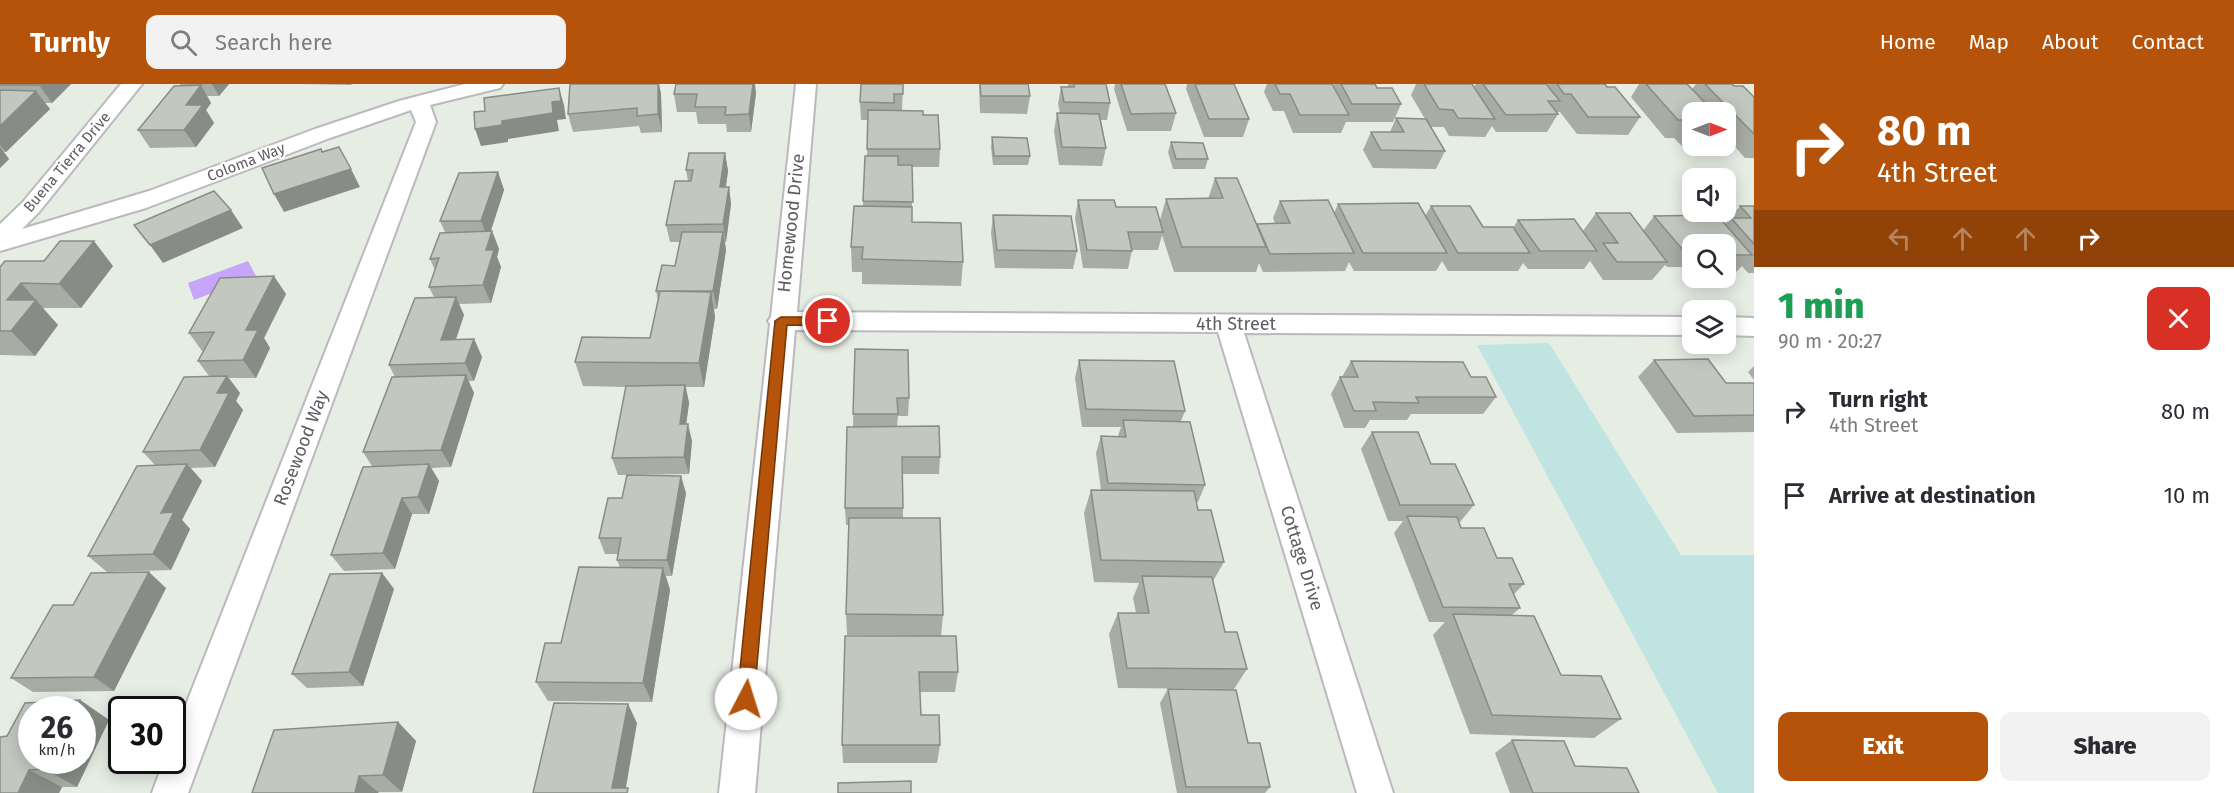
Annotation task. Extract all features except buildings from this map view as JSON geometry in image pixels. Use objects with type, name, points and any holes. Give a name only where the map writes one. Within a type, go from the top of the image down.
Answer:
[{"type":"street","name":"Buena Tierra Drive","points":[[0,237],[31,207],[132,84]]},
{"type":"street","name":"Coloma Way","points":[[0,243],[155,196],[341,125],[418,102],[493,84]]},
{"type":"street","name":"Homewood Drive","points":[[737,793],[781,321],[806,84]]},
{"type":"street","name":"Rosewood Way","points":[[170,793],[426,122],[418,102]]},
{"type":"street","name":"4th Street","points":[[781,321],[1682,326]]},
{"type":"street","name":"Cottage Drive","points":[[1228,323],[1375,793]]},
{"type":"street","points":[[1736,326],[1754,327]]},
{"type":"shaded area","points":[[248,261],[256,276],[194,300],[188,283]]},
{"type":"shaded area","points":[[1549,343],[1681,555],[1754,555],[1754,793],[1718,793],[1477,345]]},
{"type":"route","points":[[746,699],[781,321],[828,321]]}]
